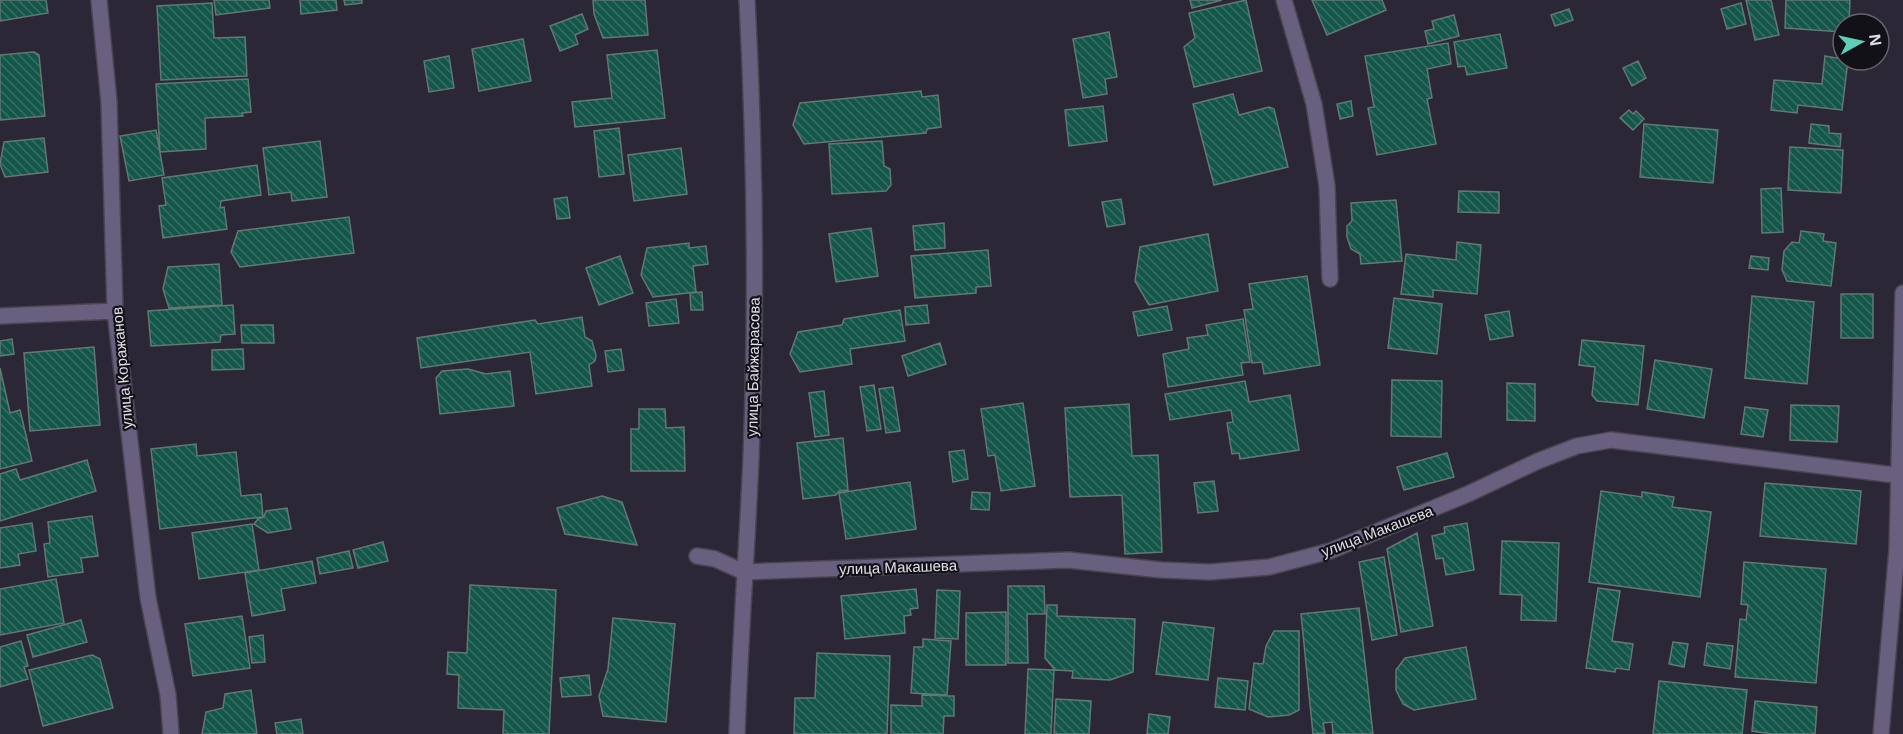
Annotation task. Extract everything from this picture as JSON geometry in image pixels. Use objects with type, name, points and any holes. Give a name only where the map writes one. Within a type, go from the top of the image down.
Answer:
[{"type":"street","name":"улица Коражанов","points":[[99,0],[109,102],[115,311],[148,598],[168,695],[171,734]]},
{"type":"street","name":"улица Байжарасова","points":[[736,734],[751,458],[755,246],[754,132],[747,0]]},
{"type":"street","points":[[1284,0],[1314,104],[1327,186],[1330,279]]},
{"type":"street","points":[[1881,734],[1894,610],[1902,476],[1900,349],[1903,293]]},
{"type":"street","points":[[0,316],[115,311]]},
{"type":"street","name":"улица Макашева","points":[[697,556],[715,559],[744,572],[1068,560],[1191,572],[1269,567],[1329,552],[1468,494],[1538,461],[1576,446],[1611,440],[1902,476]]},
{"type":"building","points":[[0,0],[46,0],[48,13],[0,21]]},
{"type":"building","points":[[214,0],[269,0],[270,8],[216,15]]},
{"type":"building","points":[[300,0],[336,0],[337,10],[301,14]]},
{"type":"building","points":[[344,0],[362,0],[362,3],[345,5]]},
{"type":"building","points":[[593,0],[645,0],[648,35],[603,38],[594,14]]},
{"type":"building","points":[[1190,0],[1222,0],[1192,8]]},
{"type":"building","points":[[1246,0],[1262,71],[1194,87],[1184,47],[1195,38],[1189,13]]},
{"type":"building","points":[[1312,0],[1382,0],[1386,10],[1327,35]]},
{"type":"building","points":[[1746,0],[1771,0],[1779,35],[1755,40]]},
{"type":"building","points":[[1786,0],[1850,0],[1850,12],[1831,12],[1831,31],[1785,28]]},
{"type":"building","points":[[212,3],[214,38],[245,37],[247,76],[161,80],[157,6]]},
{"type":"building","points":[[1741,3],[1746,24],[1727,29],[1721,9]]},
{"type":"building","points":[[1569,9],[1573,20],[1555,26],[1551,15]]},
{"type":"building","points":[[582,14],[588,29],[575,35],[578,44],[560,51],[550,26]]},
{"type":"building","points":[[1454,15],[1459,36],[1428,44],[1425,31],[1434,29],[1432,21]]},
{"type":"building","points":[[1109,32],[1117,77],[1105,79],[1107,94],[1083,98],[1073,39]]},
{"type":"building","points":[[1500,34],[1507,68],[1467,75],[1465,66],[1458,67],[1454,42]]},
{"type":"building","points":[[523,39],[531,81],[479,91],[472,49]]},
{"type":"building","points":[[1448,43],[1451,64],[1427,69],[1432,98],[1427,99],[1436,144],[1377,155],[1368,108],[1374,107],[1365,56]]},
{"type":"building","points":[[657,50],[665,118],[575,127],[572,102],[612,98],[607,55]]},
{"type":"building","points":[[34,52],[39,55],[45,116],[0,120],[0,55]]},
{"type":"building","points":[[449,56],[454,88],[429,92],[424,61]]},
{"type":"building","points":[[1825,56],[1831,57],[1831,72],[1847,72],[1842,110],[1798,105],[1797,113],[1771,110],[1774,80],[1822,84]]},
{"type":"building","points":[[1638,61],[1646,78],[1632,86],[1623,68]]},
{"type":"building","points":[[248,79],[251,112],[242,113],[243,116],[205,118],[206,149],[160,152],[156,84]]},
{"type":"building","points":[[921,91],[922,97],[938,95],[941,127],[927,129],[926,133],[804,144],[793,125],[800,103]]},
{"type":"building","points":[[1233,94],[1239,115],[1269,107],[1274,109],[1288,167],[1214,185],[1193,104]]},
{"type":"building","points":[[1351,101],[1353,116],[1340,119],[1337,104]]},
{"type":"building","points":[[1103,106],[1107,141],[1069,146],[1065,110]]},
{"type":"building","points":[[1629,110],[1633,114],[1636,111],[1644,119],[1633,130],[1620,118]]},
{"type":"building","points":[[1644,124],[1718,130],[1713,183],[1640,177]]},
{"type":"building","points":[[1811,124],[1829,126],[1829,133],[1841,134],[1840,147],[1809,143]]},
{"type":"building","points":[[619,128],[624,174],[599,177],[594,131]]},
{"type":"building","points":[[156,130],[164,175],[129,181],[120,136]]},
{"type":"building","points":[[44,138],[48,172],[5,177],[0,164],[4,142]]},
{"type":"building","points":[[320,141],[327,197],[292,201],[291,192],[269,195],[263,148]]},
{"type":"building","points":[[882,141],[884,166],[890,169],[891,185],[886,191],[832,194],[829,144]]},
{"type":"building","points":[[1790,147],[1843,150],[1841,193],[1788,190]]},
{"type":"building","points":[[681,148],[687,194],[634,201],[628,155]]},
{"type":"building","points":[[257,165],[261,195],[221,201],[220,208],[224,207],[227,229],[163,238],[159,206],[166,205],[162,178]]},
{"type":"building","points":[[1781,188],[1783,232],[1762,233],[1761,189]]},
{"type":"building","points":[[1459,191],[1499,192],[1499,213],[1458,212]]},
{"type":"building","points":[[567,197],[570,218],[557,219],[554,199]]},
{"type":"building","points":[[1121,199],[1125,224],[1107,227],[1102,202]]},
{"type":"building","points":[[1396,200],[1402,261],[1361,264],[1360,254],[1351,249],[1347,237],[1347,226],[1352,221],[1351,203]]},
{"type":"building","points":[[349,217],[354,253],[240,267],[231,252],[238,231]]},
{"type":"building","points":[[944,223],[945,248],[915,250],[913,226]]},
{"type":"building","points":[[871,228],[878,276],[836,282],[829,234]]},
{"type":"building","points":[[1801,231],[1824,234],[1823,241],[1836,243],[1831,286],[1787,281],[1782,270],[1784,251],[1792,242],[1799,243]]},
{"type":"building","points":[[1208,234],[1218,291],[1149,305],[1135,281],[1140,247]]},
{"type":"building","points":[[1457,242],[1481,245],[1477,294],[1433,290],[1433,297],[1401,294],[1406,254],[1456,260]]},
{"type":"building","points":[[689,243],[689,248],[706,246],[708,264],[693,266],[696,292],[653,297],[641,275],[647,248]]},
{"type":"building","points":[[988,250],[991,286],[976,287],[976,293],[915,298],[911,256]]},
{"type":"building","points":[[620,256],[633,293],[599,305],[586,268]]},
{"type":"building","points":[[1751,256],[1769,258],[1768,270],[1749,268]]},
{"type":"building","points":[[219,264],[222,305],[169,308],[163,289],[168,267]]},
{"type":"building","points":[[1307,276],[1320,365],[1264,374],[1262,362],[1252,363],[1244,310],[1253,309],[1249,284]]},
{"type":"building","points":[[702,292],[703,310],[691,310],[690,293]]},
{"type":"building","points":[[1841,294],[1873,294],[1873,338],[1841,338]]},
{"type":"building","points":[[1752,296],[1814,302],[1807,384],[1745,378]]},
{"type":"building","points":[[1394,298],[1442,304],[1437,354],[1388,348]]},
{"type":"building","points":[[676,299],[679,323],[649,326],[646,303]]},
{"type":"building","points":[[233,305],[235,334],[221,335],[220,342],[151,346],[148,311]]},
{"type":"building","points":[[927,305],[929,323],[906,325],[905,307]]},
{"type":"building","points":[[1167,306],[1172,330],[1138,336],[1133,312]]},
{"type":"building","points":[[900,310],[905,341],[850,349],[852,364],[800,372],[790,354],[798,332],[842,325],[844,319]]},
{"type":"building","points":[[1509,311],[1513,336],[1490,340],[1485,315]]},
{"type":"building","points":[[582,317],[585,337],[592,341],[596,355],[595,361],[589,365],[592,386],[536,394],[530,352],[421,368],[417,338],[535,320],[538,324]]},
{"type":"building","points":[[1243,319],[1250,362],[1241,363],[1243,375],[1168,387],[1163,354],[1189,349],[1187,338],[1208,335],[1206,325]]},
{"type":"building","points":[[241,325],[273,325],[274,343],[242,343]]},
{"type":"building","points":[[12,339],[14,354],[0,356],[0,341]]},
{"type":"building","points":[[1582,340],[1644,346],[1638,405],[1597,401],[1592,395],[1595,367],[1579,365]]},
{"type":"building","points":[[940,343],[946,364],[908,376],[902,356]]},
{"type":"building","points":[[94,347],[100,425],[30,431],[24,353]]},
{"type":"building","points":[[243,349],[244,369],[212,370],[212,350]]},
{"type":"building","points":[[621,349],[624,370],[608,372],[605,351]]},
{"type":"building","points":[[1655,360],[1712,369],[1704,418],[1647,409]]},
{"type":"building","points":[[0,368],[10,413],[20,410],[32,461],[0,469]]},
{"type":"building","points":[[468,369],[486,374],[510,371],[514,406],[440,414],[436,378],[442,371]]},
{"type":"building","points":[[1392,380],[1442,381],[1441,437],[1391,436]]},
{"type":"building","points":[[1245,381],[1249,402],[1290,395],[1299,450],[1240,459],[1239,453],[1232,454],[1227,423],[1233,422],[1231,410],[1170,420],[1165,394]]},
{"type":"building","points":[[1507,383],[1535,384],[1535,421],[1507,420]]},
{"type":"building","points":[[874,385],[881,429],[867,431],[860,387]]},
{"type":"building","points":[[893,387],[900,431],[886,433],[879,389]]},
{"type":"building","points":[[824,391],[829,435],[815,437],[809,393]]},
{"type":"building","points":[[1023,403],[1035,486],[1001,491],[995,455],[988,456],[981,409]]},
{"type":"building","points":[[1129,404],[1132,456],[1158,455],[1162,552],[1125,554],[1122,495],[1070,497],[1065,408]]},
{"type":"building","points":[[1791,405],[1839,406],[1837,442],[1790,440]]},
{"type":"building","points":[[1745,407],[1768,410],[1763,437],[1741,434]]},
{"type":"building","points":[[639,409],[665,409],[666,428],[684,427],[685,471],[631,471],[631,429],[639,429]]},
{"type":"building","points":[[843,438],[848,490],[839,491],[836,495],[803,499],[797,443]]},
{"type":"building","points":[[196,444],[197,456],[236,452],[241,496],[261,494],[263,517],[160,529],[151,449]]},
{"type":"building","points":[[964,450],[968,479],[953,482],[949,452]]},
{"type":"building","points":[[1447,453],[1454,477],[1404,490],[1397,467]]},
{"type":"building","points":[[87,460],[96,491],[0,521],[0,474],[16,469],[20,480]]},
{"type":"building","points":[[1214,481],[1218,511],[1198,513],[1194,483]]},
{"type":"building","points":[[910,482],[916,529],[846,539],[839,493]]},
{"type":"building","points":[[1765,483],[1861,491],[1856,544],[1760,536]]},
{"type":"building","points":[[1601,491],[1642,497],[1642,492],[1674,497],[1672,507],[1711,512],[1700,597],[1589,582]]},
{"type":"building","points":[[972,492],[990,493],[989,510],[971,509]]},
{"type":"building","points":[[602,496],[622,502],[637,545],[565,534],[557,508]]},
{"type":"building","points":[[287,508],[291,529],[268,533],[254,524],[258,519],[264,517],[266,511]]},
{"type":"building","points":[[92,516],[98,556],[81,558],[83,572],[48,577],[44,544],[50,543],[48,522]]},
{"type":"building","points":[[32,523],[36,551],[18,554],[20,565],[0,568],[0,528]]},
{"type":"building","points":[[1467,523],[1474,570],[1446,575],[1443,558],[1436,559],[1432,536],[1445,533],[1444,527]]},
{"type":"building","points":[[252,524],[259,570],[199,579],[192,533]]},
{"type":"building","points":[[1417,533],[1433,626],[1401,632],[1387,549]]},
{"type":"building","points":[[1502,541],[1559,543],[1556,621],[1521,620],[1522,595],[1500,594]]},
{"type":"building","points":[[383,542],[388,561],[358,568],[353,550]]},
{"type":"building","points":[[349,551],[353,568],[320,574],[317,558]]},
{"type":"building","points":[[1384,557],[1397,635],[1372,640],[1359,562]]},
{"type":"building","points":[[312,561],[316,583],[281,589],[285,610],[252,616],[245,573]]},
{"type":"building","points":[[1744,562],[1826,569],[1816,683],[1735,677],[1740,619],[1746,620],[1748,605],[1741,604]]},
{"type":"building","points":[[56,579],[64,623],[0,635],[0,589]]},
{"type":"building","points":[[470,585],[556,590],[549,734],[503,734],[504,710],[458,708],[459,675],[447,674],[448,652],[467,653]]},
{"type":"building","points":[[1008,586],[1044,586],[1045,614],[1027,614],[1028,663],[1008,663]]},
{"type":"building","points":[[1598,588],[1620,591],[1612,641],[1633,644],[1629,670],[1616,668],[1615,672],[1586,668]]},
{"type":"building","points":[[916,589],[918,608],[910,609],[911,615],[904,616],[905,633],[845,639],[841,596]]},
{"type":"building","points":[[937,590],[960,591],[958,639],[935,638]]},
{"type":"building","points":[[1047,605],[1057,605],[1057,616],[1135,619],[1133,672],[1110,680],[1072,678],[1073,671],[1055,670],[1045,658]]},
{"type":"building","points":[[1359,608],[1373,734],[1333,734],[1332,722],[1323,723],[1325,733],[1313,734],[1301,614]]},
{"type":"building","points":[[1006,612],[1006,665],[966,665],[966,613]]},
{"type":"building","points":[[242,616],[250,668],[193,676],[185,624]]},
{"type":"building","points":[[613,618],[675,624],[666,722],[603,716],[599,696],[608,669]]},
{"type":"building","points":[[81,620],[87,642],[33,657],[27,635]]},
{"type":"building","points":[[1163,622],[1214,628],[1208,680],[1156,674]]},
{"type":"building","points":[[1274,631],[1299,631],[1299,710],[1289,715],[1268,717],[1249,709],[1254,663],[1263,664],[1266,646]]},
{"type":"building","points":[[263,635],[265,662],[252,663],[249,637]]},
{"type":"building","points":[[923,639],[951,641],[947,695],[911,693],[914,647],[923,647]]},
{"type":"building","points":[[21,641],[28,666],[24,667],[28,679],[0,687],[0,647]]},
{"type":"building","points":[[1673,642],[1688,644],[1684,667],[1669,664]]},
{"type":"building","points":[[1707,643],[1733,646],[1730,669],[1704,665]]},
{"type":"building","points":[[1466,647],[1476,699],[1414,710],[1403,704],[1396,690],[1396,670],[1405,658]]},
{"type":"building","points":[[817,653],[890,656],[887,734],[794,734],[795,698],[815,698]]},
{"type":"building","points":[[92,655],[100,659],[113,708],[43,726],[29,670]]},
{"type":"building","points":[[1028,669],[1054,670],[1051,734],[1025,734]]},
{"type":"building","points":[[589,675],[591,695],[562,697],[560,678]]},
{"type":"building","points":[[1218,678],[1248,681],[1245,710],[1215,707]]},
{"type":"building","points":[[1659,681],[1747,690],[1742,734],[1653,734]]},
{"type":"building","points":[[251,690],[257,734],[202,734],[206,712],[223,708],[225,694]]},
{"type":"building","points":[[922,695],[954,696],[954,716],[944,716],[943,734],[891,734],[891,705],[922,706]]},
{"type":"building","points":[[1056,699],[1091,701],[1089,734],[1054,734]]},
{"type":"building","points":[[1755,701],[1817,707],[1815,734],[1772,734],[1752,731]]},
{"type":"building","points":[[1149,714],[1170,717],[1168,734],[1147,734]]},
{"type":"building","points":[[301,719],[303,734],[277,734],[275,723]]}]
